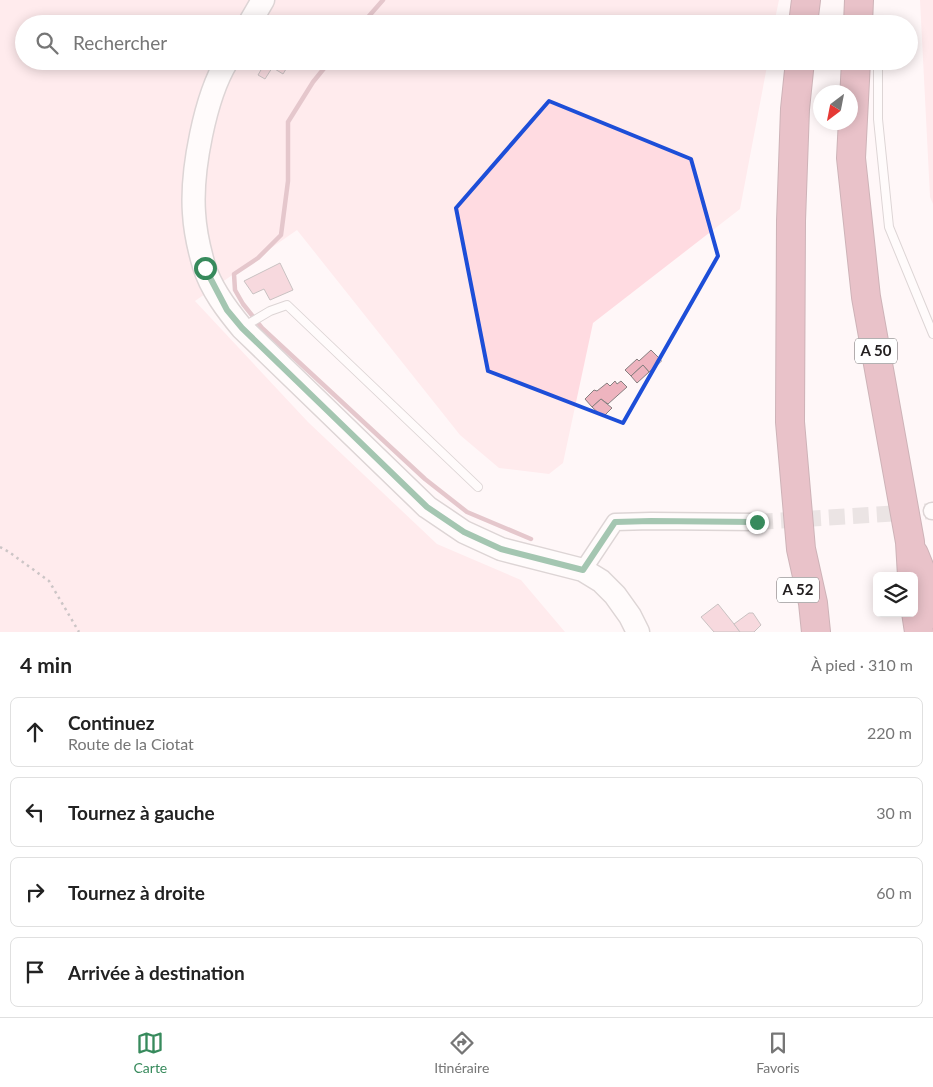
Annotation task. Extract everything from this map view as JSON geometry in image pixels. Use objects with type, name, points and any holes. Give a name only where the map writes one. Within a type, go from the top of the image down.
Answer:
[{"type":"highway","points":[[805,15],[806,0]]},
{"type":"highway","points":[[858,15],[859,0]]},
{"type":"highway","points":[[799,70],[795,109],[791,221],[790,422],[802,549],[813,603],[816,632]]},
{"type":"highway","name":"A 50","points":[[856,70],[851,158],[866,297],[910,542],[928,589],[933,614]]},
{"type":"highway","points":[[910,542],[912,572]]},
{"type":"highway","name":"A 52","points":[[797,632],[797,600],[802,549]]},
{"type":"highway","points":[[917,617],[919,632]]},
{"type":"main road","points":[[254,15],[263,0]]},
{"type":"main road","points":[[221,70],[201,132],[194,213],[198,243],[205,268],[227,310],[242,328],[427,507],[464,532],[501,549],[583,570],[601,581],[615,595],[630,616],[638,632]]},
{"type":"street","points":[[583,570],[615,522],[757,522]]},
{"type":"lane","points":[[878,70],[878,119],[889,227],[933,334]]},
{"type":"lane","points":[[242,328],[270,311],[287,305],[478,487]]},
{"type":"path","points":[[0,547],[50,581],[79,632]]},
{"type":"highlighted area","points":[[549,101],[691,159],[718,256],[623,423],[488,371],[456,208]]},
{"type":"shaded area","points":[[0,0],[779,0],[776,15],[15,15],[15,70],[766,70],[740,209],[593,323],[563,463],[549,474],[499,468],[460,435],[297,230],[195,301],[308,422],[437,544],[521,580],[565,632],[0,632]]},
{"type":"shaded area","points":[[920,0],[933,0],[933,204],[930,197]]},
{"type":"building","points":[[261,70],[271,70],[265,79],[258,75]]},
{"type":"building","points":[[276,70],[285,70],[283,74]]},
{"type":"building","points":[[280,263],[293,290],[270,300],[264,289],[253,294],[244,281]]},
{"type":"building","points":[[651,350],[662,361],[649,372],[643,365],[631,376],[625,370],[637,359],[639,361]]},
{"type":"building","points":[[643,365],[649,372],[637,383],[631,376]]},
{"type":"building","points":[[615,381],[617,384],[621,381],[627,387],[608,404],[601,399],[592,407],[585,399],[594,390],[597,391],[607,383],[610,386]]},
{"type":"building","points":[[601,399],[612,408],[603,417],[592,407]]},
{"type":"building","points":[[718,604],[740,632],[714,632],[701,617]]},
{"type":"building","points":[[749,613],[753,613],[761,625],[754,632],[740,632],[734,624]]},
{"type":"waterway","points":[[370,15],[383,0]]},
{"type":"waterway","points":[[323,70],[288,122],[288,181],[281,235],[258,258],[234,274],[235,290],[243,304],[262,328],[425,479],[467,512],[531,539]]},
{"type":"tunnel","points":[[757,522],[932,511]]},
{"type":"route","points":[[205,268],[227,310],[242,328],[427,507],[464,532],[501,549],[583,570],[615,522],[757,522]]}]
